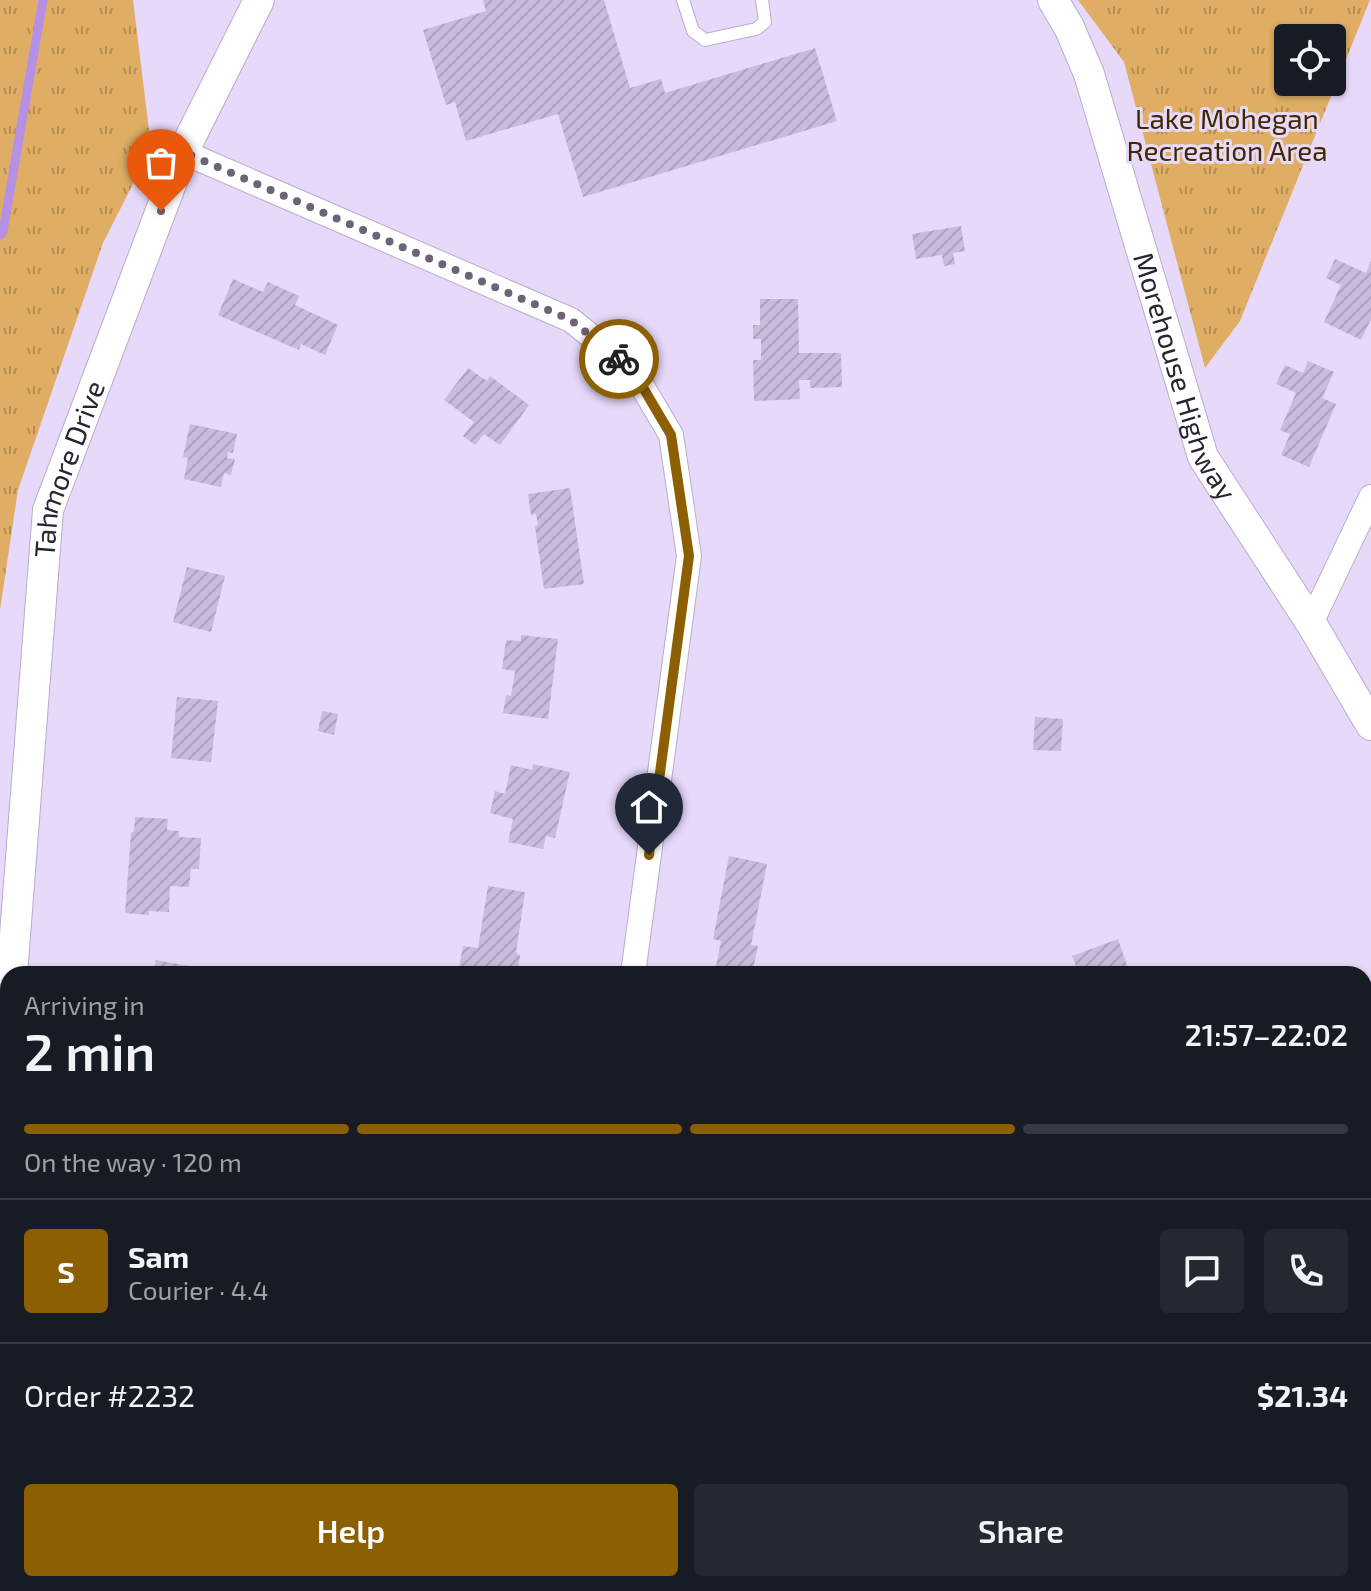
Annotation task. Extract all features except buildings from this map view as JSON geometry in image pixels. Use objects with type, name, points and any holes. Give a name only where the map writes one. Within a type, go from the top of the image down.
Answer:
[{"type":"street","name":"Tahmore Drive","points":[[13,966],[48,510],[183,152],[259,0]]},
{"type":"street","name":"Morehouse Highway","points":[[1053,0],[1069,27],[1089,74],[1203,457],[1311,623],[1371,725]]},
{"type":"street","points":[[183,152],[571,320],[632,369],[671,435],[689,556],[634,966]]},
{"type":"street","points":[[1311,623],[1371,497]]},
{"type":"lane","points":[[683,0],[693,31],[705,40],[756,29],[765,22],[762,0]]},
{"type":"green space","points":[[0,0],[133,0],[149,130],[138,174],[103,243],[18,490],[0,610]]},
{"type":"green space","name":"Lake Mohegan Recreation Area","points":[[1078,0],[1370,0],[1346,59],[1346,24],[1274,24],[1274,96],[1331,96],[1240,321],[1205,368],[1124,62]]},
{"type":"waterway","points":[[0,235],[43,0]]},
{"type":"way so far","points":[[161,211],[183,152],[571,320],[619,359]]},
{"type":"route","points":[[619,359],[632,369],[671,435],[689,556],[649,855]]}]
